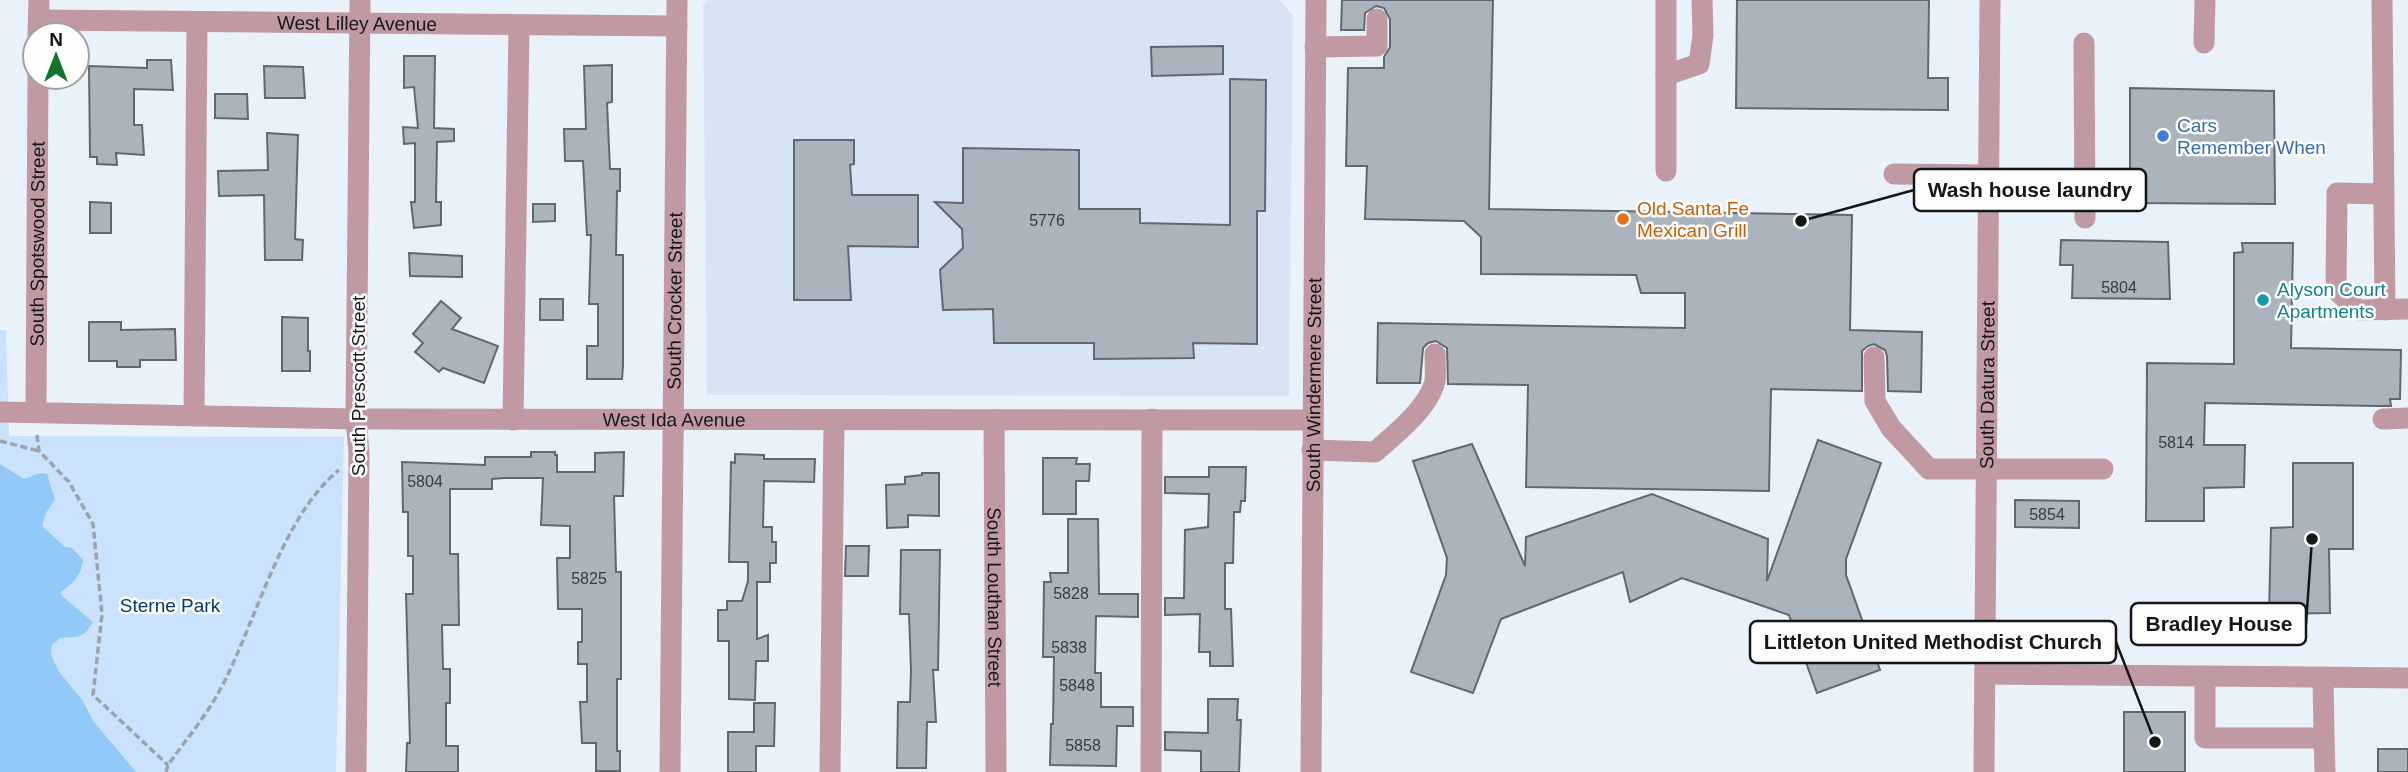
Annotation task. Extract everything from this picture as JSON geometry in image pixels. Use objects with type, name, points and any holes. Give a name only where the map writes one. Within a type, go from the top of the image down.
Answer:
[{"type":"street","name":"South Prescott Street","points":[[356,772],[360,0]]},
{"type":"street","name":"South Crocker Street","points":[[670,772],[677,0]]},
{"type":"street","name":"South Windermere Street","points":[[1311,772],[1315,0]]},
{"type":"street","points":[[1665,171],[1666,0]]},
{"type":"street","points":[[1666,75],[1699,64],[1703,35],[1702,0]]},
{"type":"street","name":"South Datura Street","points":[[1984,772],[1990,0]]},
{"type":"street","points":[[2204,44],[2205,0]]},
{"type":"street","points":[[2382,0],[2385,310]]},
{"type":"street","name":"West Lilley Avenue","points":[[39,18],[677,26]]},
{"type":"street","points":[[1315,47],[1377,46],[1377,19]]},
{"type":"street","points":[[194,415],[197,22]]},
{"type":"street","points":[[513,420],[519,25]]},
{"type":"street","points":[[2084,43],[2085,218]]},
{"type":"street","name":"South Spotswood Street","points":[[36,412],[38,91]]},
{"type":"street","points":[[1894,174],[1989,175]]},
{"type":"street","points":[[2384,194],[2337,193],[2336,290],[2358,310],[2408,309]]},
{"type":"street","points":[[1312,450],[1374,452],[1406,424],[1428,397],[1435,381],[1435,354]]},
{"type":"street","points":[[1874,357],[1875,401],[1891,428],[1930,469],[2103,469]]},
{"type":"street","name":"West Ida Avenue","points":[[0,412],[356,419],[673,421],[1312,420]]},
{"type":"street","points":[[2383,419],[2408,418]]},
{"type":"street","points":[[1151,772],[1152,419]]},
{"type":"street","points":[[830,772],[834,421]]},
{"type":"street","name":"South Louthan Street","points":[[994,421],[996,772]]},
{"type":"street","points":[[1985,674],[2408,678]]},
{"type":"street","points":[[2205,676],[2205,738],[2324,738]]},
{"type":"street","points":[[2323,677],[2325,772]]},
{"type":"path","points":[[36,412],[39,451]]},
{"type":"path","points":[[0,441],[39,451],[69,482],[93,524],[102,614],[93,695],[168,765]]},
{"type":"path","points":[[166,772],[168,765],[220,691],[295,524],[321,485],[359,453]]},
{"type":"shaded area","points":[[708,0],[1279,0],[1293,15],[1289,396],[707,395],[703,6]]},
{"type":"green space","name":"Sterne Park","points":[[0,330],[6,330],[9,436],[344,437],[336,772],[0,772]]},
{"type":"water","points":[[0,464],[24,479],[40,473],[47,474],[55,499],[42,526],[65,547],[72,548],[83,560],[79,575],[61,592],[62,596],[93,622],[83,634],[60,638],[52,645],[51,655],[59,672],[83,701],[93,721],[136,772],[0,772]]},
{"type":"building","points":[[1342,0],[1493,0],[1489,209],[1852,215],[1850,330],[1922,332],[1921,392],[1888,391],[1887,356],[1885,350],[1874,344],[1862,351],[1862,391],[1771,389],[1769,491],[1526,487],[1528,385],[1448,384],[1447,348],[1436,341],[1423,348],[1420,383],[1377,383],[1378,323],[1685,328],[1685,293],[1641,293],[1636,275],[1481,274],[1481,237],[1464,221],[1365,219],[1367,166],[1346,166],[1348,68],[1384,68],[1384,57],[1390,47],[1390,19],[1384,8],[1376,6],[1365,13],[1364,30],[1341,30]]},
{"type":"building","points":[[1737,0],[1929,0],[1928,78],[1948,78],[1948,110],[1736,108]]},
{"type":"building","points":[[1223,46],[1223,74],[1152,76],[1151,47]]},
{"type":"building","points":[[404,56],[435,56],[434,128],[454,129],[454,141],[437,142],[436,202],[441,202],[441,225],[414,228],[411,202],[415,202],[415,143],[404,144],[403,127],[418,128],[414,87],[404,88]]},
{"type":"building","points":[[147,60],[171,60],[173,90],[134,89],[134,125],[142,125],[144,155],[116,153],[117,165],[97,164],[97,157],[90,157],[91,66],[147,68]]},
{"type":"building","points":[[612,65],[612,102],[607,103],[610,169],[620,169],[616,255],[623,255],[622,379],[587,379],[587,346],[598,346],[598,304],[589,304],[591,235],[587,235],[583,161],[565,161],[564,129],[586,129],[584,66]]},
{"type":"building","points":[[264,66],[303,67],[305,98],[265,98]]},
{"type":"building","points":[[1230,79],[1266,80],[1265,211],[1257,211],[1257,344],[1193,343],[1194,358],[1094,359],[1094,343],[994,343],[993,309],[943,310],[940,270],[963,248],[962,229],[935,202],[963,203],[963,148],[1079,150],[1079,209],[1140,209],[1140,223],[1230,225]]},
{"type":"building","points":[[2130,88],[2274,91],[2275,204],[2130,203]]},
{"type":"building","points":[[215,94],[247,94],[248,119],[215,118]]},
{"type":"building","points":[[267,133],[298,135],[295,239],[303,240],[302,260],[265,260],[264,195],[219,196],[218,171],[268,170]]},
{"type":"building","points":[[794,140],[854,140],[854,164],[850,165],[852,195],[918,195],[918,247],[848,246],[851,300],[794,300]]},
{"type":"building","points":[[90,202],[111,203],[111,233],[90,233]]},
{"type":"building","points":[[533,204],[555,204],[555,221],[533,222]]},
{"type":"building","points":[[2061,240],[2168,242],[2170,299],[2072,298],[2073,265],[2060,265]]},
{"type":"building","points":[[2242,243],[2293,243],[2291,348],[2401,350],[2400,399],[2390,399],[2391,406],[2205,403],[2204,445],[2245,445],[2244,487],[2204,488],[2204,521],[2146,521],[2147,363],[2234,364],[2234,253],[2243,252]]},
{"type":"building","points":[[409,253],[462,256],[462,277],[410,276]]},
{"type":"building","points":[[540,299],[563,299],[563,320],[540,320]]},
{"type":"building","points":[[441,301],[461,318],[452,329],[498,346],[484,383],[443,368],[439,372],[415,352],[423,343],[413,334]]},
{"type":"building","points":[[282,317],[308,318],[310,371],[282,371]]},
{"type":"building","points":[[89,322],[121,322],[121,330],[175,329],[176,360],[140,360],[140,367],[117,367],[117,361],[89,361]]},
{"type":"building","points":[[1818,440],[1881,463],[1846,559],[1846,575],[1880,670],[1817,693],[1789,615],[1682,578],[1630,602],[1623,572],[1501,619],[1473,693],[1411,672],[1446,575],[1447,558],[1413,461],[1472,444],[1525,566],[1526,537],[1652,494],[1768,539],[1767,581]]},
{"type":"building","points":[[531,452],[555,452],[557,472],[595,472],[595,453],[624,452],[623,496],[614,496],[616,572],[621,572],[621,679],[617,679],[617,751],[620,751],[620,771],[596,771],[596,743],[582,743],[580,702],[587,702],[587,664],[578,664],[578,642],[582,642],[582,609],[558,609],[557,558],[570,558],[570,526],[541,525],[543,478],[504,478],[492,479],[492,489],[450,489],[450,554],[458,554],[459,625],[442,625],[443,669],[450,669],[450,703],[446,703],[446,746],[458,746],[458,772],[406,772],[407,743],[410,743],[406,594],[413,594],[413,556],[408,556],[408,512],[403,512],[402,462],[485,465],[485,457],[531,457]]},
{"type":"building","points":[[735,454],[764,455],[764,459],[815,459],[814,482],[764,481],[763,527],[772,527],[772,542],[776,542],[776,563],[770,563],[770,582],[757,582],[757,639],[768,635],[768,661],[756,661],[755,700],[729,699],[729,641],[718,641],[718,610],[727,610],[727,601],[742,601],[748,581],[748,562],[729,562],[731,462],[735,463]]},
{"type":"building","points":[[1043,458],[1077,458],[1076,464],[1090,464],[1089,481],[1076,481],[1076,514],[1043,514]]},
{"type":"building","points":[[2293,463],[2353,463],[2353,549],[2329,549],[2330,613],[2269,614],[2271,528],[2293,527]]},
{"type":"building","points":[[1209,467],[1246,467],[1245,501],[1241,501],[1240,512],[1234,512],[1233,563],[1225,563],[1225,609],[1231,609],[1233,666],[1210,666],[1210,652],[1199,652],[1200,614],[1165,615],[1165,598],[1184,598],[1185,530],[1208,527],[1209,494],[1165,493],[1165,477],[1209,477]]},
{"type":"building","points":[[939,473],[939,516],[908,515],[908,527],[887,528],[886,485],[905,484],[905,477]]},
{"type":"building","points":[[2015,500],[2079,501],[2079,528],[2015,527]]},
{"type":"building","points":[[1068,519],[1098,519],[1099,594],[1138,594],[1138,617],[1096,616],[1095,673],[1101,673],[1101,707],[1133,707],[1133,726],[1117,726],[1116,766],[1050,765],[1054,657],[1043,657],[1044,582],[1051,582],[1050,573],[1068,573]]},
{"type":"building","points":[[846,546],[869,546],[868,576],[845,576]]},
{"type":"building","points":[[901,550],[940,550],[938,670],[933,670],[936,722],[927,722],[926,768],[897,768],[898,702],[910,702],[911,670],[909,614],[900,614]]},
{"type":"building","points":[[1208,699],[1238,699],[1237,720],[1241,720],[1239,772],[1201,772],[1201,751],[1165,750],[1165,732],[1208,733]]},
{"type":"building","points":[[754,703],[775,703],[774,746],[756,746],[756,772],[728,772],[728,732],[754,732]]},
{"type":"building","points":[[2124,712],[2185,712],[2185,772],[2124,772]]},
{"type":"building","points":[[2378,749],[2408,749],[2408,772],[2378,772]]},
{"type":"place","name":"Cars Remember When","points":[[2163,136]]},
{"type":"place","name":"Old Santa Fe Mexican Grill","points":[[1623,219]]},
{"type":"place","name":"Wash house laundry","points":[[1801,221]]},
{"type":"place","name":"Alyson Court Apartments","points":[[2263,300]]},
{"type":"place","name":"Bradley House","points":[[2312,539]]},
{"type":"place","name":"Littleton United Methodist Church","points":[[2155,742]]}]
